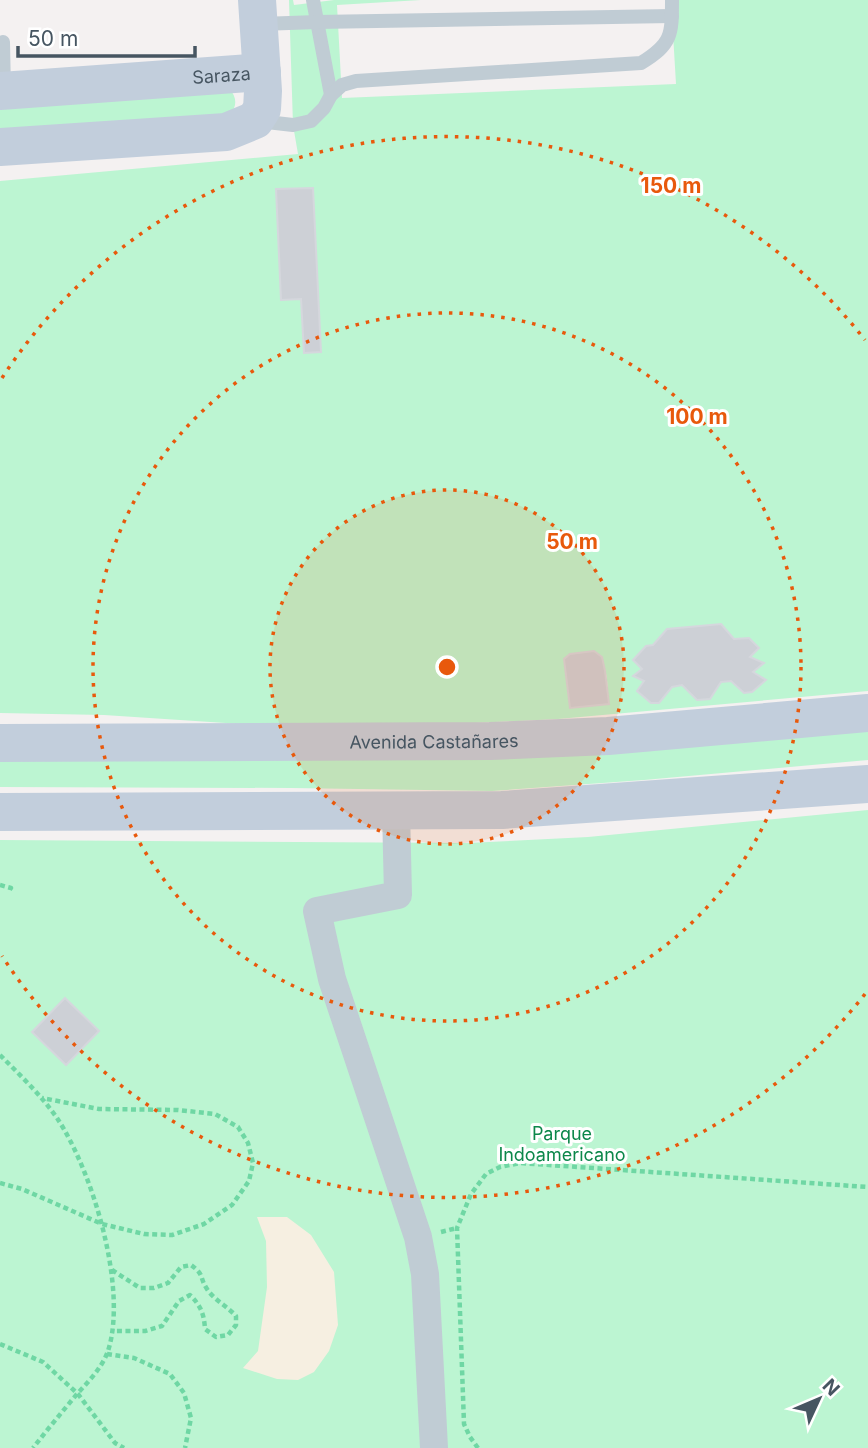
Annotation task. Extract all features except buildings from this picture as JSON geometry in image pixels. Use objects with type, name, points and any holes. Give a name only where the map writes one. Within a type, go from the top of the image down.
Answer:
[{"type":"main road","points":[[258,12],[262,72]]},
{"type":"main road","name":"Saraza","points":[[2,91],[262,72],[262,109],[240,126]]},
{"type":"main road","points":[[0,147],[240,126]]},
{"type":"main road","name":"Avenida Castañares","points":[[0,743],[489,741],[608,736],[868,713]]},
{"type":"main road","points":[[0,812],[502,810],[868,784]]},
{"type":"street","points":[[396,810],[398,895],[317,911],[332,979],[418,1237],[425,1274],[434,1448]]},
{"type":"lane","points":[[313,0],[331,95]]},
{"type":"lane","points":[[240,126],[293,125],[311,121],[342,85],[356,81],[641,63],[659,52],[670,35],[672,0]]},
{"type":"lane","points":[[258,12],[317,22],[672,16]]},
{"type":"lane","points":[[2,91],[3,42]]},
{"type":"path","points":[[0,885],[11,888],[8,892]]},
{"type":"path","points":[[0,1055],[42,1098],[58,1120],[77,1156],[102,1224],[111,1269],[113,1331],[107,1354],[92,1377],[33,1448]]},
{"type":"path","points":[[0,1183],[22,1189],[102,1224],[144,1234],[172,1235],[204,1224],[232,1205],[248,1181],[253,1163],[248,1143],[238,1127],[215,1114],[178,1110],[99,1110],[42,1098]]},
{"type":"path","points":[[478,1448],[464,1424],[457,1228],[471,1194],[486,1174],[500,1167],[520,1163],[868,1187]]},
{"type":"path","points":[[111,1269],[140,1288],[154,1288],[168,1283],[181,1267],[191,1265],[200,1272],[206,1288],[236,1316],[236,1325],[228,1335],[216,1337],[205,1329],[201,1305],[190,1296],[179,1301],[162,1326],[145,1331],[113,1331]]},
{"type":"path","points":[[0,1344],[43,1362],[78,1394],[115,1443],[124,1448]]},
{"type":"path","points":[[107,1354],[134,1358],[170,1374],[184,1393],[191,1418],[185,1448]]},
{"type":"green space","points":[[289,0],[293,0],[294,5],[334,0],[421,0],[337,5],[342,98],[676,84],[671,0],[868,0],[868,691],[558,719],[334,730],[104,715],[0,713],[0,181],[298,154],[293,125]],"holes":[[[313,188],[321,351],[304,353],[301,299],[281,300],[276,190]],[[721,624],[734,639],[759,648],[750,657],[763,663],[753,672],[752,692],[744,693],[731,681],[721,682],[710,699],[682,685],[672,687],[659,703],[651,703],[637,691],[644,681],[634,676],[642,669],[633,660],[653,645],[667,629]],[[594,651],[599,656],[606,675],[609,704],[570,708],[564,659],[570,654]]]},
{"type":"green space","points":[[232,92],[235,105],[229,117],[0,136],[0,100]]},
{"type":"green space","points":[[868,725],[868,760],[492,791],[0,787],[0,751]]},
{"type":"green space","name":"Parque Indoamericano","points":[[868,810],[868,1448],[0,1448],[0,840],[468,843],[588,837]]},
{"type":"sand","points":[[257,1217],[287,1217],[311,1235],[334,1272],[338,1325],[329,1351],[314,1372],[298,1380],[277,1379],[243,1368],[258,1351],[267,1287],[266,1241]]}]
